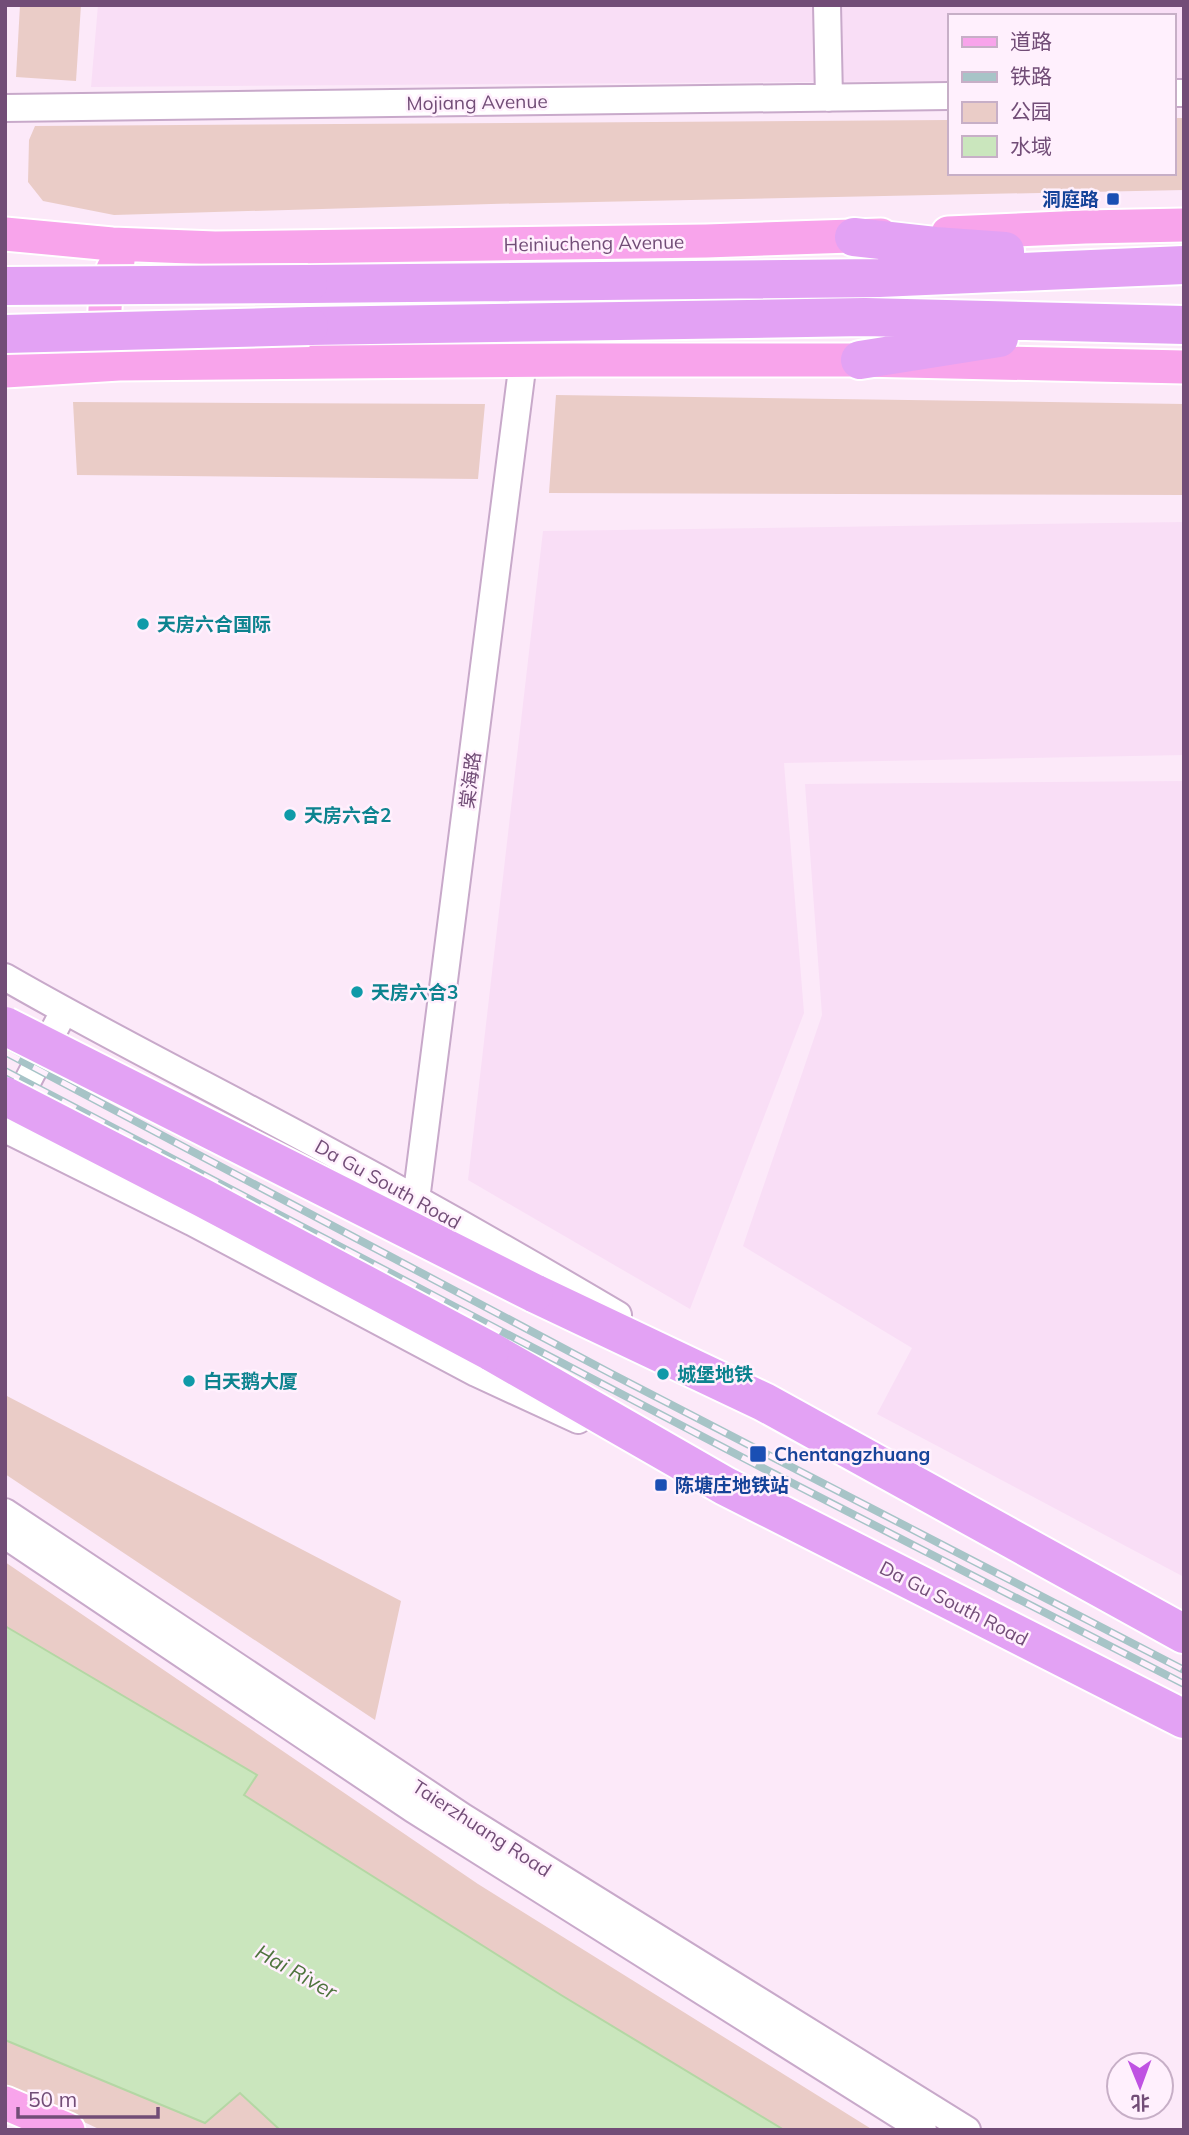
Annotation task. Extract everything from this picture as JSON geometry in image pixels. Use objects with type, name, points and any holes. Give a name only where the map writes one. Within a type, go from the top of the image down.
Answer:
[{"type":"highway","points":[[854,237],[1172,265]]},
{"type":"highway","name":"Heiniucheng Avenue","points":[[5,286],[879,278],[1172,265]]},
{"type":"highway","points":[[5,334],[866,317],[1180,325]]},
{"type":"highway","points":[[860,360],[993,338],[1180,325]]},
{"type":"highway","name":"Da Gu South Road","points":[[5,1026],[534,1293],[764,1402],[1184,1634]]},
{"type":"highway","name":"Da Gu South Road","points":[[5,1096],[491,1351],[725,1486],[1184,1719]]},
{"type":"main road","name":"Heiniucheng Avenue","points":[[5,234],[112,244],[215,248],[706,241],[1184,225]]},
{"type":"main road","points":[[118,364],[104,348],[111,270],[121,258],[147,245]]},
{"type":"main road","points":[[5,371],[118,364],[523,361],[860,360],[1184,367]]},
{"type":"main road","points":[[5,2103],[68,2130]]},
{"type":"street","points":[[827,5],[829,98]]},
{"type":"street","name":"Mojiang Avenue","points":[[5,108],[948,96]]},
{"type":"street","name":"棠海路","points":[[416,1200],[523,361]]},
{"type":"street","name":"Da Gu South Road","points":[[5,977],[329,1151],[540,1269],[764,1402]]},
{"type":"street","points":[[5,1127],[64,1011]]},
{"type":"street","name":"Da Gu South Road","points":[[5,1127],[192,1222],[475,1373],[725,1486]]},
{"type":"street","name":"Taierzhuang Road","points":[[5,1512],[463,1817],[967,2130]]},
{"type":"street","name":"Taierzhuang Road","points":[[5,1535],[413,1809],[923,2130]]},
{"type":"shaded area","points":[[98,5],[1184,5],[1184,80],[1175,80],[1175,14],[948,14],[948,81],[91,87]]},
{"type":"shaded area","points":[[1184,522],[1184,755],[784,763],[804,1013],[690,1309],[468,1180],[543,531]]},
{"type":"shaded area","points":[[1184,781],[1184,1577],[877,1414],[912,1348],[743,1246],[822,1015],[805,784]]},
{"type":"green space","points":[[20,5],[81,5],[76,81],[16,77]]},
{"type":"green space","points":[[1175,118],[1184,118],[1184,190],[491,204],[114,215],[43,201],[28,182],[29,140],[35,126],[948,120],[948,175],[1175,175]]},
{"type":"green space","points":[[556,395],[1184,404],[1184,495],[549,493]]},
{"type":"green space","points":[[73,402],[485,404],[478,479],[77,475]]},
{"type":"green space","points":[[5,1395],[401,1601],[375,1720],[5,1474]]},
{"type":"green space","points":[[5,1562],[478,1884],[873,2130],[101,2130],[5,2085]]},
{"type":"water","name":"Hai River","points":[[5,1626],[257,1775],[244,1795],[561,1995],[784,2130],[280,2130],[240,2093],[205,2123],[5,2040]]},
{"type":"railway","points":[[5,1052],[610,1373],[1184,1670]]},
{"type":"railway","points":[[5,1071],[753,1463],[1184,1684]]},
{"type":"place","name":"洞庭路","points":[[1113,199]]},
{"type":"place","name":"天房六合国际","points":[[143,624]]},
{"type":"place","name":"天房六合2","points":[[290,815]]},
{"type":"place","name":"天房六合3","points":[[357,992]]},
{"type":"place","name":"城堡地铁","points":[[663,1374]]},
{"type":"place","name":"白天鹅大厦","points":[[189,1381]]},
{"type":"place","name":"Chentangzhuang","points":[[758,1454]]},
{"type":"place","name":"陈塘庄地铁站","points":[[661,1485]]}]
